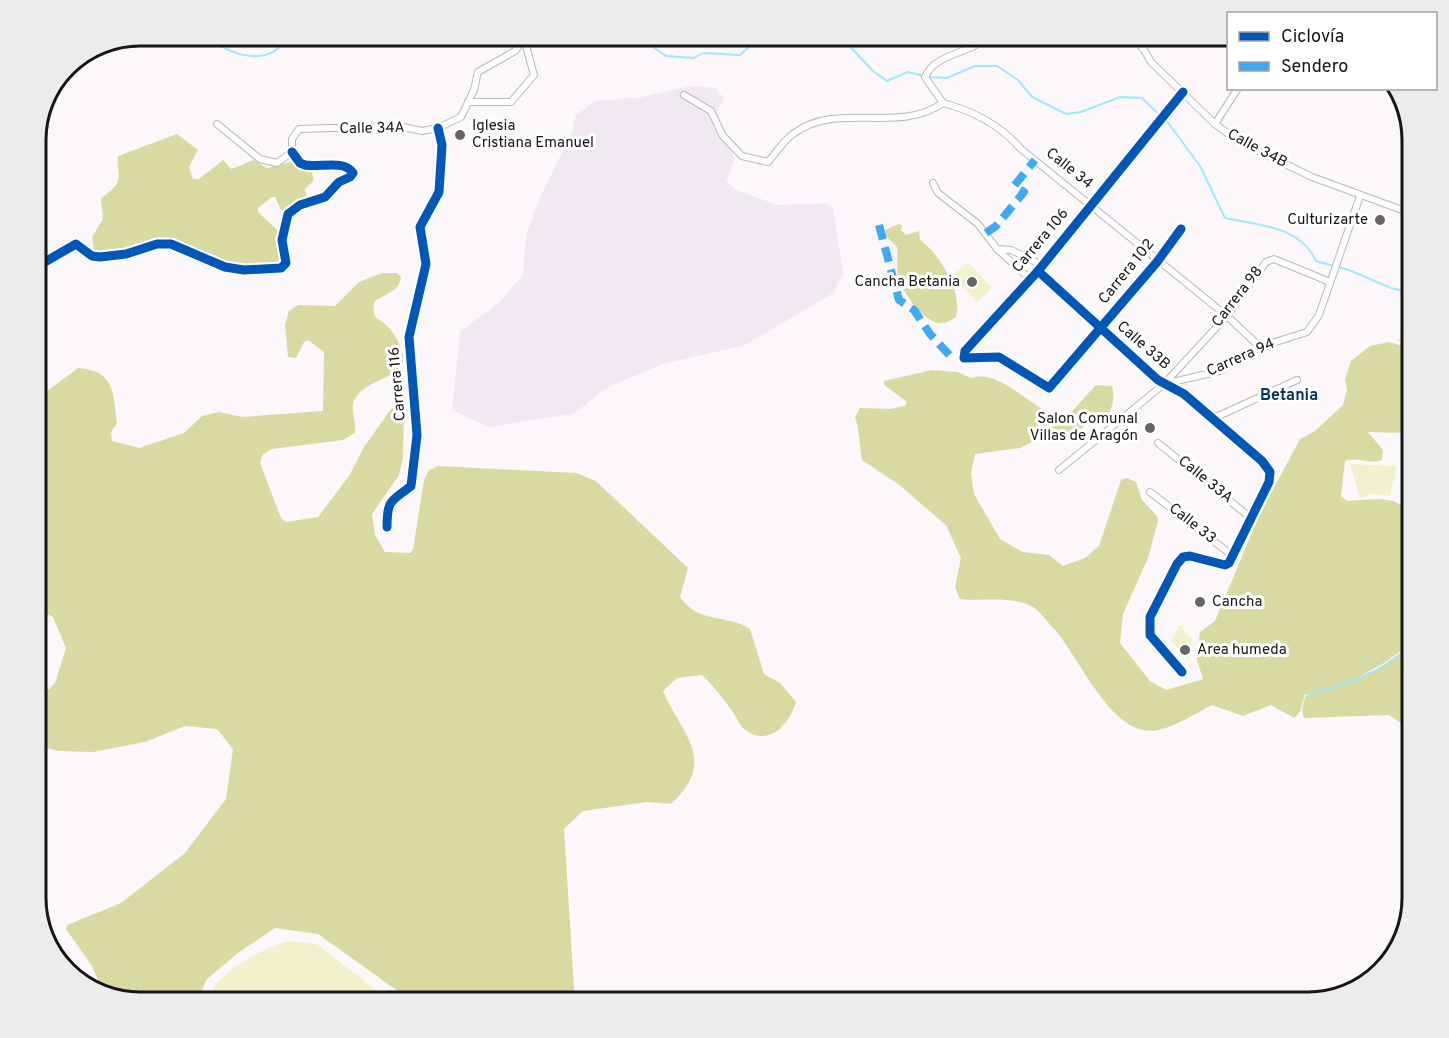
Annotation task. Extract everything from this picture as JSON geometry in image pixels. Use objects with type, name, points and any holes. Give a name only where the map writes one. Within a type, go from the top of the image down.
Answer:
[{"type":"street","points":[[438,128],[461,117],[474,90],[478,72],[516,51],[519,46]]},
{"type":"street","points":[[468,102],[511,102],[534,75],[527,46]]},
{"type":"street","points":[[684,95],[711,111],[723,136],[742,156],[768,162],[792,134],[814,123],[840,117],[868,120],[921,115],[943,103],[926,82],[925,77],[929,67],[977,46]]},
{"type":"street","name":"Calle 34B","points":[[1142,48],[1151,62],[1215,124],[1238,141],[1360,196],[1402,210]]},
{"type":"street","points":[[1215,124],[1237,90]]},
{"type":"street","name":"Carrera 106","points":[[1049,388],[999,357],[967,359],[964,355],[965,351],[1040,268],[1183,92]]},
{"type":"street","name":"Calle 34","points":[[943,103],[964,108],[1007,133],[1021,149],[1157,262],[1227,316],[1260,347]]},
{"type":"street","points":[[47,260],[73,245],[82,246],[92,256],[100,257],[126,254],[165,243],[225,267],[244,270],[281,268],[286,263],[282,240],[288,214],[300,205],[326,197],[339,182],[353,173],[349,168],[340,165],[305,165],[292,152],[277,163],[268,162],[217,124]]},
{"type":"street","name":"Calle 34A","points":[[292,152],[292,139],[299,129],[398,126],[422,131],[438,128]]},
{"type":"street","name":"Carrera 116","points":[[387,527],[387,508],[393,498],[411,486],[414,476],[417,435],[409,337],[426,264],[420,227],[439,192],[442,145],[438,128]]},
{"type":"street","points":[[933,183],[938,193],[971,218],[997,249],[1029,278]]},
{"type":"street","name":"Carrera 94","points":[[1059,470],[1164,384],[1220,371],[1260,347],[1307,332],[1319,315],[1360,196]]},
{"type":"street","name":"Carrera 102","points":[[1049,388],[1157,262],[1180,229]]},
{"type":"street","name":"Calle 33B","points":[[997,249],[1011,250],[1040,268],[1100,329],[1164,384],[1184,394],[1214,418],[1262,461],[1270,472],[1269,482],[1251,518]]},
{"type":"street","name":"Carrera 98","points":[[1164,384],[1227,316],[1266,262],[1274,259],[1331,279]]},
{"type":"street","points":[[1214,418],[1297,380]]},
{"type":"street","name":"Calle 33A","points":[[1158,443],[1251,518]]},
{"type":"street","name":"Calle 33","points":[[1150,492],[1233,556]]},
{"type":"street","points":[[1182,672],[1150,635],[1150,617],[1177,564],[1183,557],[1225,565],[1233,556],[1251,518]]},
{"type":"shaded area","points":[[691,86],[715,88],[724,98],[715,117],[735,159],[726,181],[738,191],[778,205],[826,203],[833,208],[843,274],[832,294],[743,346],[665,363],[610,386],[573,414],[489,427],[452,410],[460,332],[502,300],[523,274],[526,235],[540,198],[572,132],[576,115],[596,101],[642,97]]},
{"type":"green space","points":[[177,134],[198,150],[189,167],[193,179],[199,179],[223,160],[231,169],[254,160],[267,168],[291,162],[312,173],[314,180],[305,189],[307,198],[281,210],[275,197],[272,197],[258,208],[258,212],[277,230],[281,259],[274,265],[225,261],[178,240],[167,238],[115,251],[94,250],[92,237],[103,219],[101,199],[118,182],[118,156]]},
{"type":"green space","points":[[899,224],[902,225],[901,230],[906,235],[919,231],[920,239],[933,252],[948,274],[957,300],[956,317],[943,323],[932,321],[913,304],[897,272],[897,247],[885,235],[885,230]]},
{"type":"green space","name":"Cancha Betania","points":[[968,262],[992,288],[977,302],[953,275]]},
{"type":"green space","points":[[382,273],[397,273],[401,277],[395,289],[374,302],[374,308],[375,316],[397,338],[403,361],[395,372],[358,394],[353,405],[355,433],[343,440],[272,449],[263,454],[260,463],[281,518],[286,522],[318,517],[349,476],[364,447],[391,409],[401,406],[404,411],[403,458],[399,475],[372,514],[375,535],[385,552],[410,553],[413,549],[424,480],[429,470],[438,466],[576,473],[596,481],[688,568],[680,597],[688,606],[696,612],[732,621],[750,629],[764,674],[780,683],[796,702],[793,711],[776,732],[761,736],[752,734],[743,728],[726,702],[702,675],[677,678],[663,691],[692,747],[693,774],[685,788],[671,804],[647,802],[583,811],[564,829],[574,992],[399,992],[318,934],[275,928],[238,953],[206,980],[201,992],[129,991],[99,982],[92,966],[66,929],[67,925],[121,903],[185,853],[226,799],[233,749],[217,729],[185,726],[145,742],[93,752],[57,751],[47,748],[47,690],[55,683],[66,648],[53,617],[47,614],[47,391],[78,368],[99,374],[106,379],[113,393],[117,423],[111,432],[112,441],[139,448],[184,433],[202,416],[219,412],[242,417],[323,411],[324,352],[308,340],[304,342],[296,358],[288,357],[285,324],[289,311],[298,305],[335,306],[359,282]]},
{"type":"green space","points":[[1402,331],[1402,343],[1398,341]]},
{"type":"green space","points":[[1389,342],[1402,346],[1402,433],[1368,432],[1383,450],[1382,460],[1345,461],[1341,496],[1347,501],[1373,499],[1402,505],[1402,650],[1348,683],[1379,668],[1402,652],[1402,724],[1389,715],[1304,718],[1302,710],[1305,697],[1312,693],[1305,694],[1300,712],[1294,718],[1271,705],[1243,716],[1212,705],[1179,723],[1158,730],[1142,730],[1126,723],[1099,694],[1065,643],[1036,609],[1015,601],[960,599],[955,587],[961,558],[946,525],[898,484],[862,460],[855,417],[860,408],[890,409],[905,406],[907,402],[884,385],[884,381],[932,370],[957,372],[971,378],[994,379],[1042,409],[1065,419],[1096,385],[1112,386],[1112,407],[1100,424],[1089,423],[1074,434],[1061,439],[1036,440],[1020,448],[975,454],[971,473],[974,494],[1000,539],[1023,552],[1049,555],[1063,566],[1085,558],[1099,546],[1121,480],[1127,478],[1136,482],[1142,500],[1157,516],[1158,521],[1148,558],[1123,614],[1120,643],[1150,681],[1166,690],[1203,679],[1197,660],[1200,632],[1215,621],[1259,516],[1300,439],[1315,431],[1343,405],[1347,390],[1345,379],[1351,361],[1370,346]]},
{"type":"green space","points":[[1350,464],[1397,466],[1390,496],[1373,494],[1360,498]]},
{"type":"green space","name":"Area humeda","points":[[1179,625],[1183,625],[1184,632],[1192,638],[1188,659],[1171,641]]},
{"type":"green space","points":[[289,941],[317,944],[378,992],[210,992],[235,967],[266,950]]},
{"type":"waterway","points":[[222,46],[250,56],[271,53],[281,46]]},
{"type":"waterway","points":[[652,46],[666,56],[694,58],[703,53],[740,55],[750,46]]},
{"type":"waterway","points":[[849,46],[873,71],[887,81],[908,72],[928,77],[947,78],[975,66],[997,66],[1018,80],[1032,97],[1066,114],[1081,112],[1120,97],[1142,98],[1169,124],[1200,166],[1225,218],[1277,229],[1300,240],[1316,261],[1349,270],[1402,290]]},
{"type":"waterway","points":[[1307,694],[1363,677],[1402,654]]},
{"type":"marked path","points":[[986,233],[996,226],[1024,192],[1014,186],[1035,160]]},
{"type":"marked path","points":[[879,225],[899,300],[914,310],[930,334],[954,360]]},
{"type":"cycle path","points":[[1181,229],[1157,262],[1049,388],[999,357],[964,358],[965,351],[1038,271],[1183,92]]},
{"type":"cycle path","points":[[387,527],[389,506],[411,486],[417,435],[409,337],[426,264],[420,227],[439,192],[442,145],[438,128]]},
{"type":"cycle path","points":[[47,261],[76,244],[92,256],[100,257],[126,254],[157,244],[171,244],[225,267],[244,270],[281,268],[286,263],[282,240],[288,214],[300,205],[325,197],[339,182],[353,173],[344,166],[305,165],[300,163],[292,152]]},
{"type":"cycle path","points":[[1038,271],[1158,380],[1184,394],[1262,461],[1270,472],[1269,482],[1229,563],[1225,565],[1190,556],[1183,557],[1177,564],[1150,617],[1150,635],[1182,672]]},
{"type":"place","name":"Iglesia Cristiana Emanuel","points":[[460,135]]},
{"type":"place","name":"Culturizarte","points":[[1380,220]]},
{"type":"place","name":"Cancha Betania","points":[[972,282]]},
{"type":"place","name":"Salon Comunal Villas de Aragón","points":[[1150,428]]},
{"type":"place","name":"Cancha","points":[[1200,602]]},
{"type":"place","name":"Area humeda","points":[[1185,650]]},
{"type":"district","name":"Betania","points":[[1289,396]]}]
